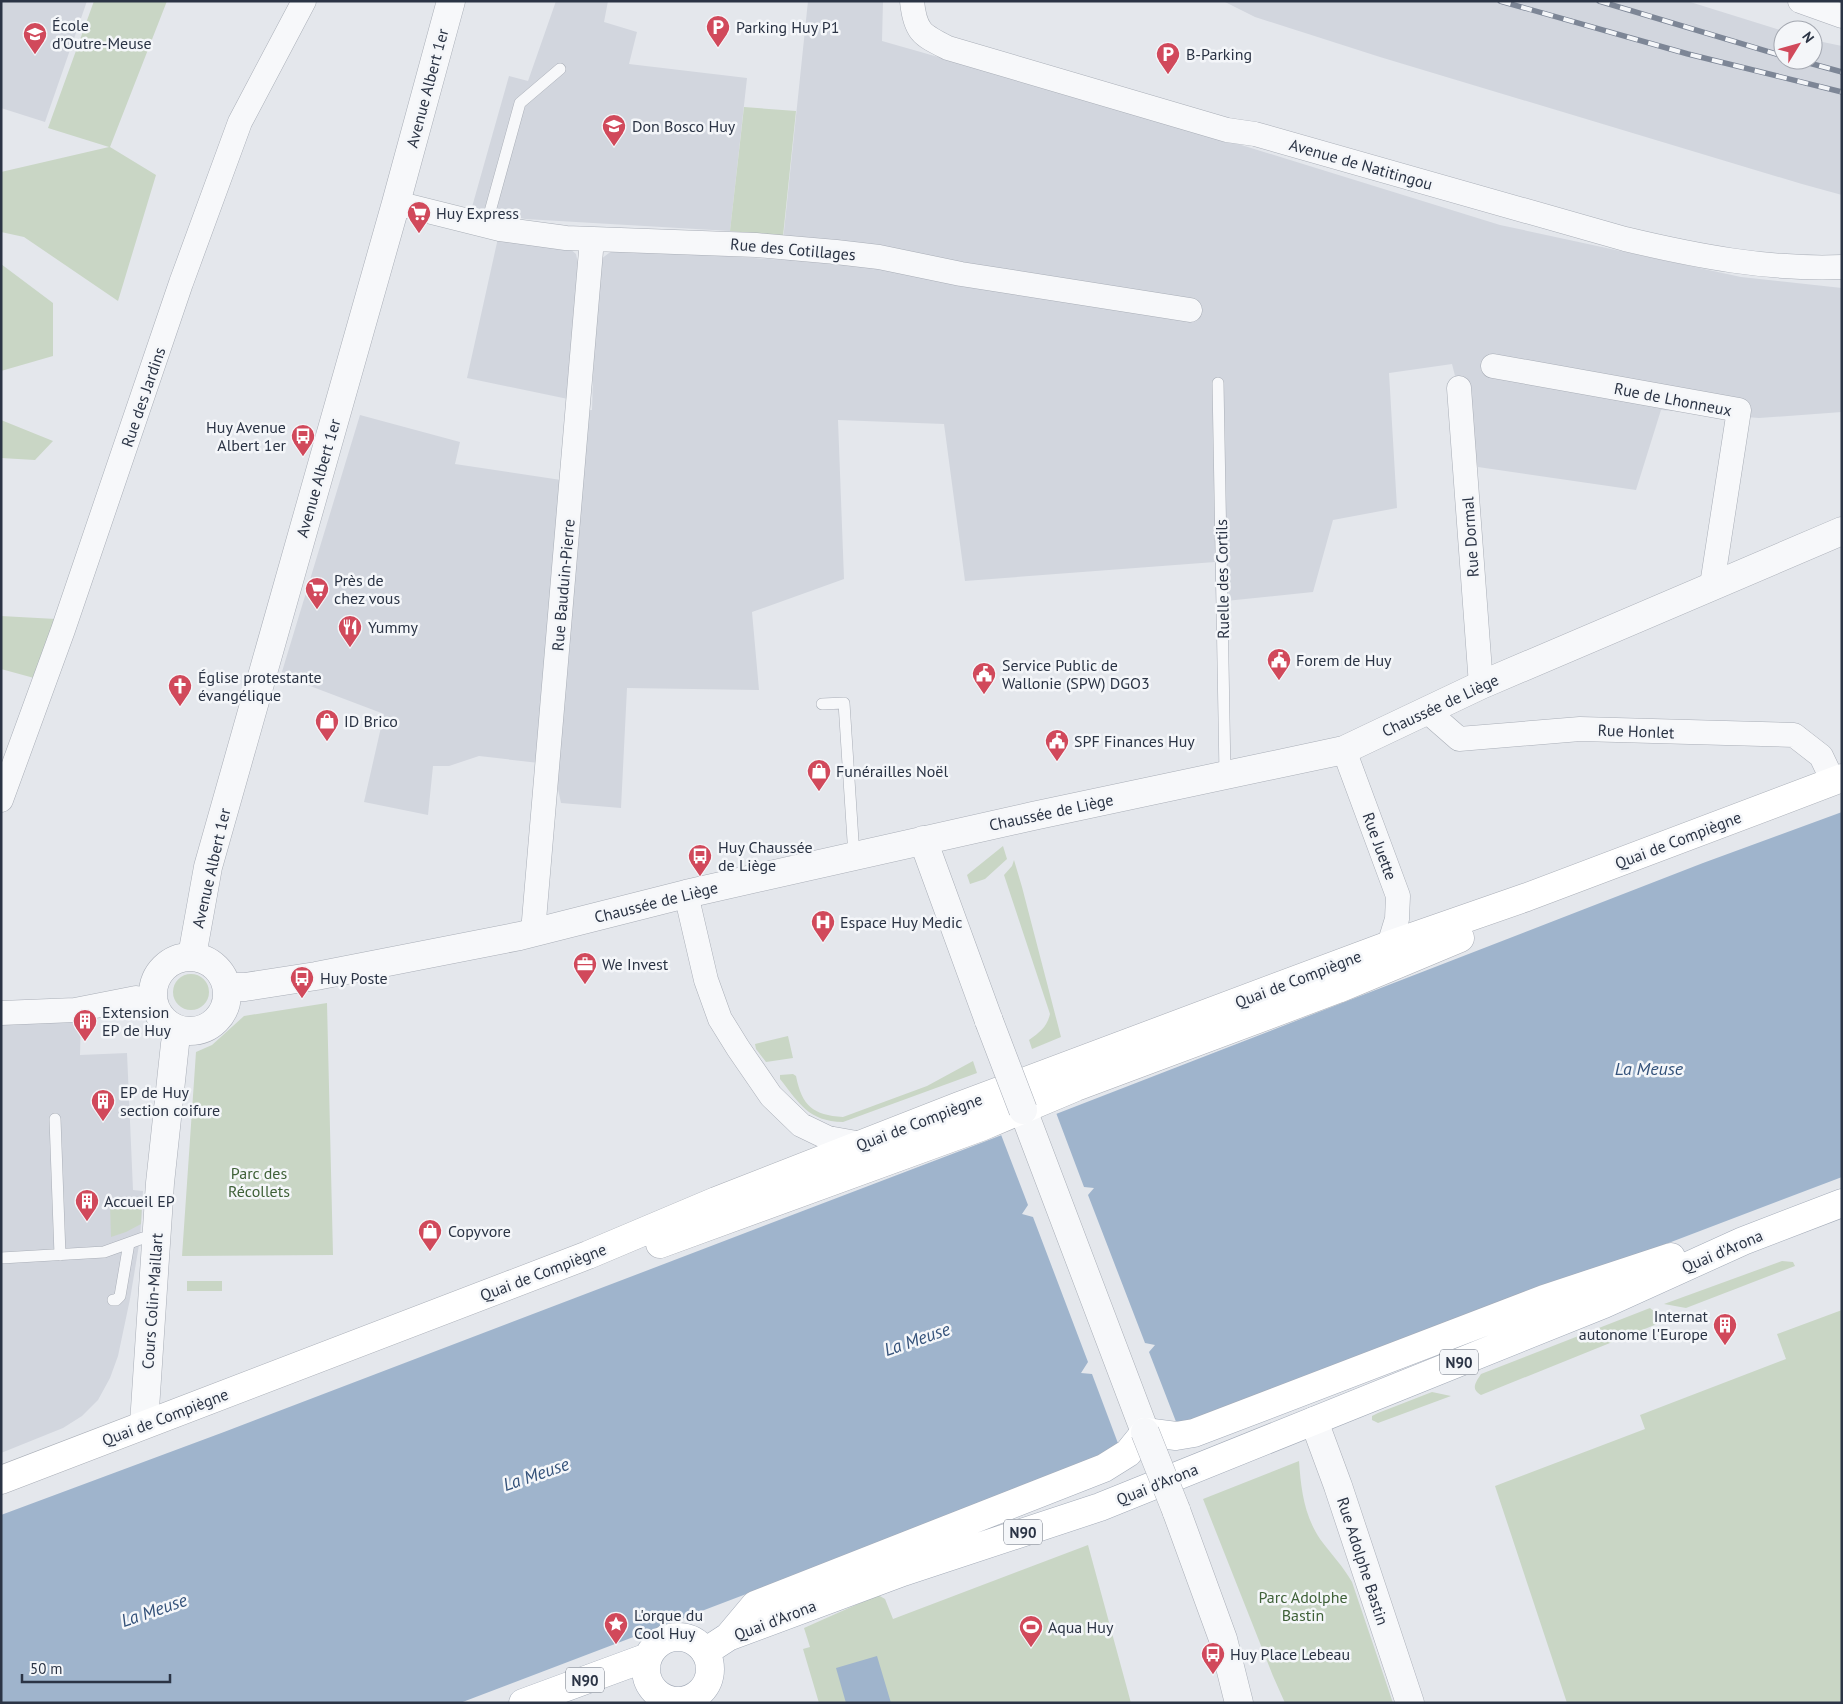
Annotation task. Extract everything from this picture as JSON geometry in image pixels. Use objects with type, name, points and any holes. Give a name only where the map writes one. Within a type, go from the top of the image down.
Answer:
[{"type":"main road","name":"Quai de Compiègne","points":[[1,1480],[588,1255],[716,1201],[959,1106],[1389,945],[1512,903],[1838,780]]},
{"type":"main road","points":[[588,1255],[627,1256],[1023,1110],[1076,1087],[1338,989],[1485,928],[1494,924],[1512,903]]},
{"type":"main road","name":"Quai d'Arona","points":[[706,1652],[728,1637],[903,1572],[1100,1507],[1604,1304],[1743,1241],[1842,1204]]},
{"type":"main road","name":"Quai d'Arona","points":[[1604,1304],[1842,1224]]},
{"type":"main road","points":[[728,1637],[755,1605],[1104,1468],[1128,1454],[1145,1432],[1176,1436],[1194,1433],[1544,1299],[1704,1246],[1743,1241]]},
{"type":"main road","name":"N90","points":[[523,1703],[648,1657],[660,1642],[670,1638],[690,1639],[706,1652],[710,1665],[709,1679],[702,1691],[691,1699],[678,1702],[668,1701],[653,1690],[635,1685],[620,1685],[572,1703]]},
{"type":"main road","points":[[648,1657],[645,1669],[647,1680],[653,1690]]},
{"type":"street","name":"Rue des Jardins","points":[[1,800],[63,630],[181,283],[240,122],[304,1]]},
{"type":"street","name":"Avenue Albert 1er","points":[[192,956],[208,867],[396,203],[451,1]]},
{"type":"street","name":"Avenue de Natitingou","points":[[912,1],[914,18],[924,37],[948,48],[1227,130],[1255,134],[1616,237],[1682,253],[1741,262],[1788,266],[1842,267]]},
{"type":"street","points":[[1800,1],[1842,16]]},
{"type":"street","name":"Rue des Cotillages","points":[[396,203],[500,229],[566,238],[756,245],[870,256],[960,274],[1190,310]]},
{"type":"street","name":"Rue Bauduin-Pierre","points":[[533,932],[592,239]]},
{"type":"street","name":"Rue de Lhonneux","points":[[1493,366],[1739,410],[1712,585]]},
{"type":"street","name":"Rue Dormal","points":[[1459,388],[1481,685]]},
{"type":"street","name":"Chaussée de Liège","points":[[227,987],[245,987],[316,976],[533,932],[686,894],[923,840],[1344,750],[1481,685],[1842,530]]},
{"type":"street","name":"Rue Honlet","points":[[1427,711],[1459,739],[1580,729],[1794,735],[1821,756],[1838,780]]},
{"type":"street","name":"Rue Juette","points":[[1344,750],[1398,896],[1397,919],[1389,945]]},
{"type":"street","points":[[923,840],[989,1021],[1176,1510],[1223,1639],[1239,1703]]},
{"type":"street","points":[[686,894],[706,980],[720,1019],[771,1096],[802,1126],[828,1138],[862,1144]]},
{"type":"street","points":[[192,956],[204,959],[215,966],[223,975],[227,987],[225,1009],[219,1018],[200,1030],[189,1032],[167,1023],[158,1013],[153,1001],[153,989],[162,969],[170,962],[181,957],[192,956]]},
{"type":"street","points":[[1,1013],[75,1010],[136,998],[153,1001]]},
{"type":"street","name":"Cours Colin-Maillart","points":[[144,1424],[156,1238],[178,1029]]},
{"type":"street","name":"Rue Adolphe Bastin","points":[[1314,1421],[1338,1486],[1410,1703]]},
{"type":"street","points":[[1223,1639],[1256,1703]]},
{"type":"lane","points":[[486,226],[520,103],[560,69]]},
{"type":"lane","name":"Ruelle des Cortils","points":[[1218,383],[1225,774]]},
{"type":"lane","points":[[822,704],[844,703],[854,856]]},
{"type":"lane","points":[[55,1119],[60,1255]]},
{"type":"lane","points":[[1,1258],[104,1252],[143,1238],[156,1238]]},
{"type":"lane","points":[[113,1300],[120,1296],[129,1243]]},
{"type":"shaded area","name":"École d’Outre-Meuse","points":[[1,1],[87,1],[45,122],[1,108]]},
{"type":"shaded area","name":"Don Bosco Huy","points":[[556,1],[608,1],[604,22],[637,32],[629,64],[747,78],[730,231],[525,219],[472,207],[509,76],[528,81]]},
{"type":"shaded area","points":[[808,1],[883,1],[882,41],[1180,126],[1500,225],[1741,277],[1842,288],[1842,412],[1759,418],[1661,410],[1636,490],[1478,467],[1452,364],[1389,373],[1397,508],[1333,520],[1313,592],[1216,602],[1215,562],[965,581],[944,424],[838,420],[844,579],[752,612],[759,690],[627,688],[621,808],[561,803],[552,761],[539,763],[479,756],[449,766],[433,766],[428,815],[364,802],[384,714],[281,675],[360,415],[460,442],[455,464],[561,480],[574,410],[592,410],[596,276],[601,259],[619,248],[781,260]]},
{"type":"shaded area","points":[[1223,1],[1687,1],[1773,28],[1773,70],[1823,70],[1823,42],[1842,46],[1842,195],[1380,57],[1255,17]]},
{"type":"shaded area","points":[[498,238],[569,248],[576,254],[578,263],[568,399],[467,378]]},
{"type":"shaded area","points":[[81,1018],[80,1055],[127,1053],[133,1190],[143,1191],[140,1239],[130,1299],[118,1356],[110,1378],[98,1400],[82,1416],[63,1428],[1,1453],[1,1023]]},
{"type":"green space","points":[[94,1],[167,1],[110,147],[156,175],[118,301],[24,237],[1,232],[1,172],[109,147],[48,128]]},
{"type":"green space","points":[[744,107],[796,111],[783,236],[730,231]]},
{"type":"green space","points":[[1,264],[53,303],[53,356],[1,371]]},
{"type":"green space","points":[[1,420],[53,441],[35,460],[1,458]]},
{"type":"green space","points":[[1,616],[56,619],[34,678],[1,669]]},
{"type":"green space","points":[[1003,846],[1007,859],[985,879],[970,884],[967,875]]},
{"type":"green space","points":[[1014,860],[1061,1037],[1032,1049],[1029,1040],[1042,1029],[1050,1014],[1004,875],[1012,866]]},
{"type":"green space","points":[[191,974],[203,980],[209,992],[203,1004],[191,1010],[179,1004],[173,992],[179,980]]},
{"type":"green space","name":"Parc des Récollets","points":[[327,1003],[333,1255],[182,1256],[196,1052],[212,1045],[244,1016]]},
{"type":"green space","points":[[788,1036],[793,1058],[766,1062],[756,1049],[755,1044]]},
{"type":"green space","points":[[973,1061],[977,1073],[843,1122],[831,1121],[813,1115],[799,1103],[780,1079],[780,1075],[793,1074],[796,1076],[802,1095],[810,1107],[824,1114],[843,1117],[927,1086]]},
{"type":"green space","points":[[142,1203],[141,1224],[111,1237],[110,1204]]},
{"type":"green space","points":[[1782,1261],[1793,1262],[1795,1266],[1686,1308],[1664,1304]]},
{"type":"green space","points":[[187,1281],[222,1281],[222,1291],[187,1291]]},
{"type":"green space","points":[[1650,1308],[1658,1315],[1657,1324],[1481,1395],[1475,1388],[1481,1374]]},
{"type":"green space","points":[[1842,1310],[1842,1703],[1567,1703],[1495,1486],[1645,1429],[1640,1415],[1786,1359],[1777,1334]]},
{"type":"green space","points":[[1432,1392],[1451,1396],[1378,1423],[1372,1420],[1372,1416],[1378,1413]]},
{"type":"green space","name":"Parc Adolphe Bastin","points":[[1299,1461],[1302,1492],[1310,1521],[1320,1539],[1352,1582],[1393,1703],[1285,1703],[1203,1499]]},
{"type":"green space","points":[[1088,1545],[1131,1703],[819,1703],[803,1649],[810,1647],[804,1628],[878,1595],[885,1599],[893,1619]]},
{"type":"water","name":"La Meuse","points":[[1842,812],[1842,1177],[460,1703],[1,1703],[1,1515],[224,1432],[981,1143],[1703,863]]},
{"type":"water","points":[[877,1656],[891,1703],[846,1703],[836,1668]]},
{"type":"pier","points":[[1055,1110],[1084,1187],[1094,1188],[1088,1195],[1145,1343],[1155,1345],[1149,1352],[1180,1432],[1122,1454],[1092,1374],[1081,1373],[1088,1362],[1033,1217],[1022,1214],[1028,1205],[1000,1132]]},
{"type":"railway","points":[[1500,1],[1688,54],[1842,92]]},
{"type":"railway","points":[[1599,1],[1773,53]]},
{"type":"railway","points":[[1823,67],[1842,72]]},
{"type":"place","name":"Parking Huy P1","points":[[718,48]]},
{"type":"place","name":"École d’Outre-Meuse","points":[[35,55]]},
{"type":"place","name":"B-Parking","points":[[1168,75]]},
{"type":"place","name":"Don Bosco Huy","points":[[614,147]]},
{"type":"place","name":"Huy Express","points":[[419,234]]},
{"type":"place","name":"Huy Avenue Albert 1er","points":[[303,457]]},
{"type":"place","name":"Près de chez vous","points":[[317,610]]},
{"type":"place","name":"Yummy","points":[[350,648]]},
{"type":"place","name":"Forem de Huy","points":[[1279,681]]},
{"type":"place","name":"Service Public de Wallonie (SPW) DGO3","points":[[984,695]]},
{"type":"place","name":"Église protestante évangélique","points":[[180,707]]},
{"type":"place","name":"ID Brico","points":[[327,742]]},
{"type":"place","name":"SPF Finances Huy","points":[[1057,762]]},
{"type":"place","name":"Funérailles Noël","points":[[819,792]]},
{"type":"place","name":"Huy Chaussée de Liège","points":[[700,877]]},
{"type":"place","name":"Espace Huy Medic","points":[[823,943]]},
{"type":"place","name":"We Invest","points":[[585,985]]},
{"type":"place","name":"Huy Poste","points":[[302,999]]},
{"type":"place","name":"Extension EP de Huy","points":[[85,1042]]},
{"type":"place","name":"EP de Huy section coifure","points":[[103,1122]]},
{"type":"place","name":"Accueil EP","points":[[87,1222]]},
{"type":"place","name":"Copyvore","points":[[430,1252]]},
{"type":"place","name":"Internat autonome l'Europe","points":[[1725,1346]]},
{"type":"place","name":"L'orque du Cool Huy","points":[[616,1645]]},
{"type":"place","name":"Aqua Huy","points":[[1031,1648]]},
{"type":"place","name":"Huy Place Lebeau","points":[[1213,1675]]}]
